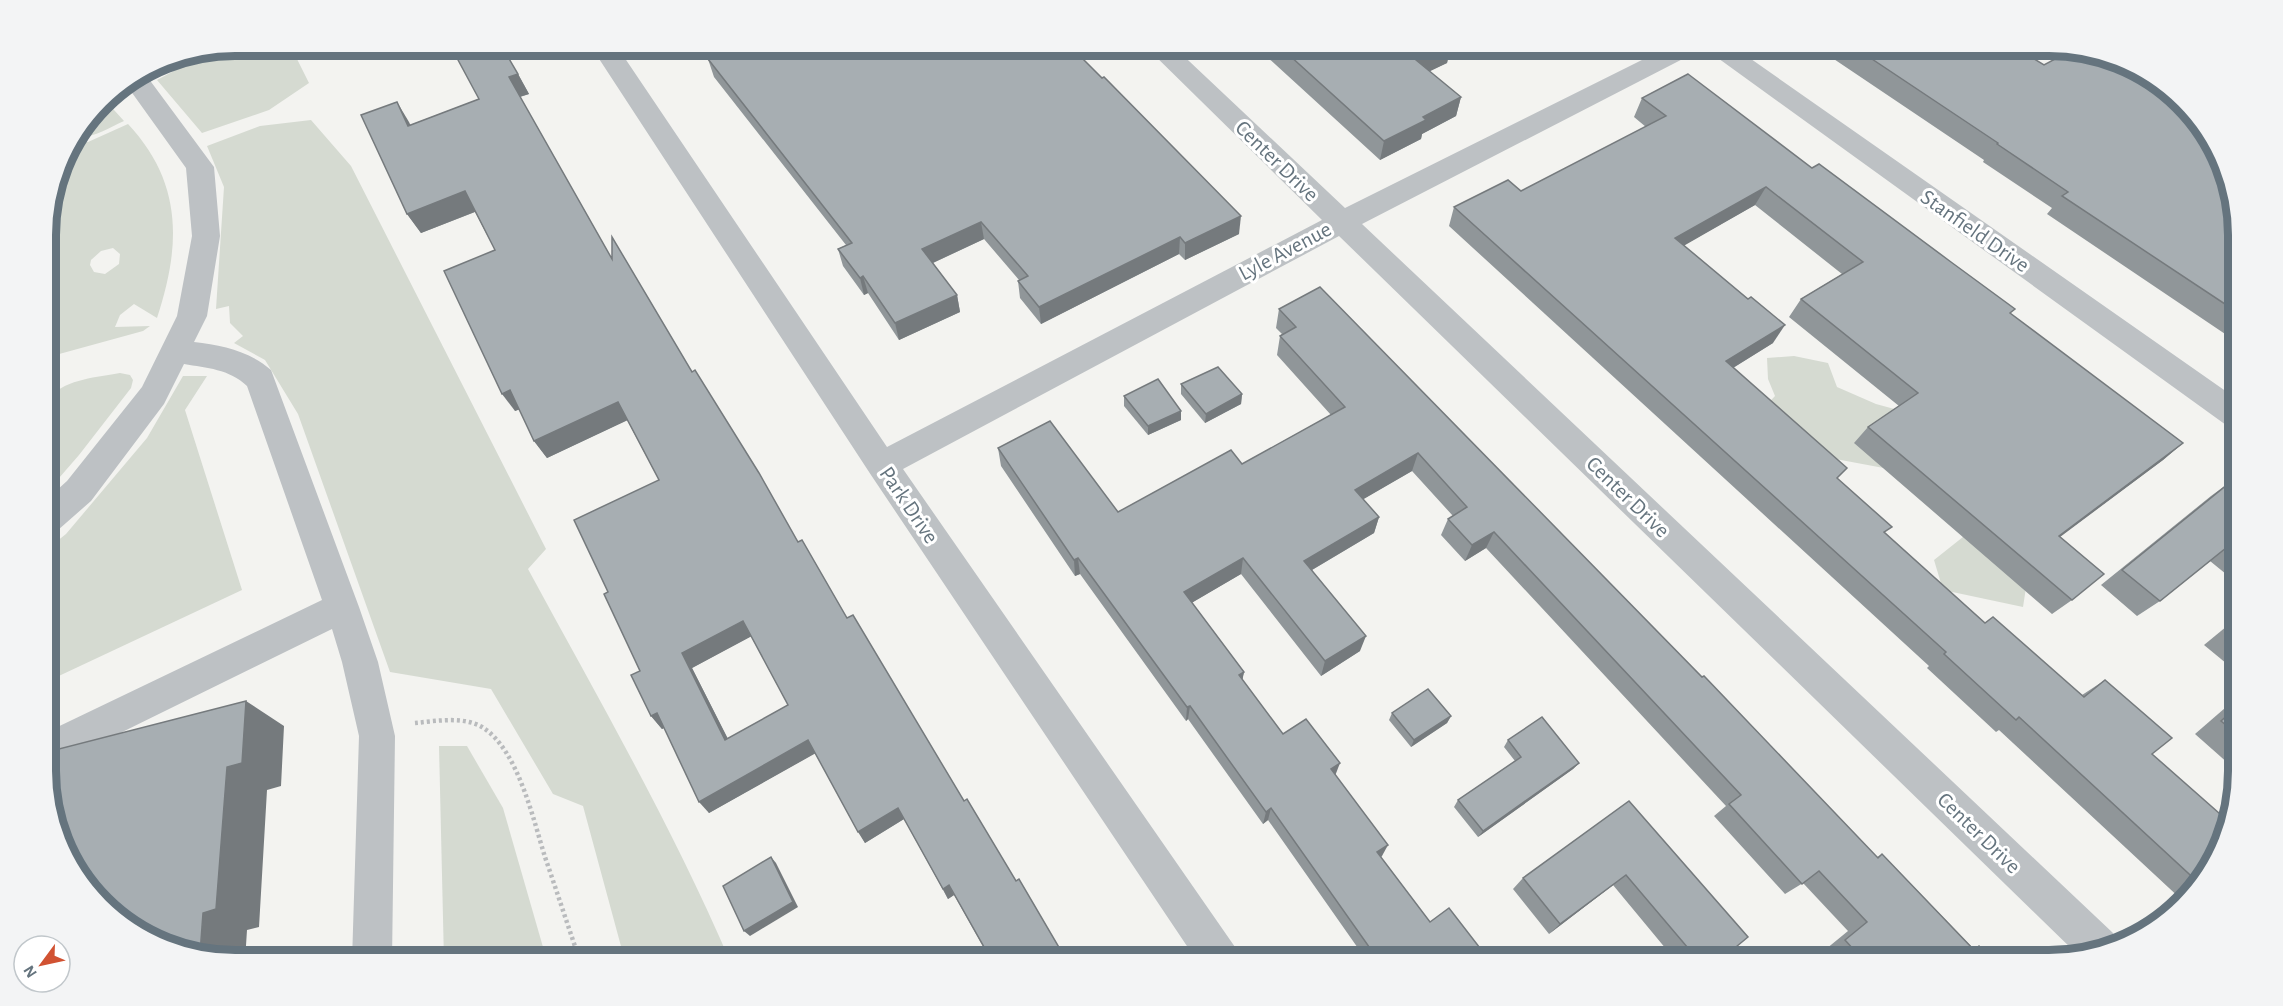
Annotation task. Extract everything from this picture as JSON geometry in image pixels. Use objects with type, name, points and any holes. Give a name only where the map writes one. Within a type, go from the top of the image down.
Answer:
[{"type":"street","name":"Park Drive","points":[[610,56],[882,465],[1213,950]]},
{"type":"street","name":"Center Drive","points":[[1168,56],[2095,944]]},
{"type":"street","name":"Lyle Avenue","points":[[882,465],[1340,222],[1671,56]]},
{"type":"street","name":"Stanfield Drive","points":[[1730,56],[2228,410]]},
{"type":"street","points":[[55,512],[79,491],[153,395],[192,315],[206,236],[200,167],[139,83]]},
{"type":"street","points":[[175,351],[233,360],[249,368],[260,380],[342,607],[360,662],[377,736],[372,950]]},
{"type":"street","points":[[55,747],[342,607]]},
{"type":"path","points":[[375,728],[452,719],[466,720],[480,724],[494,739],[510,759],[520,781],[576,950]]},
{"type":"shaded area","points":[[223,56],[296,56],[309,83],[269,110],[202,133],[157,80],[183,66],[181,64],[200,59]]},
{"type":"shaded area","points":[[110,106],[124,121],[94,135],[85,137]]},
{"type":"shaded area","points":[[311,120],[351,166],[546,549],[528,569],[659,812],[725,950],[622,950],[583,806],[553,794],[491,689],[390,672],[298,414],[265,360],[234,343],[243,336],[230,323],[229,306],[216,309],[224,187],[207,146],[260,126]]},
{"type":"shaded area","points":[[128,124],[146,146],[159,169],[168,192],[173,240],[165,291],[157,318],[134,304],[120,315],[115,327],[150,326],[143,331],[56,355],[57,211],[69,166],[81,142],[88,142]],"holes":[[[113,248],[120,254],[119,264],[105,274],[94,272],[90,265],[91,260],[101,251]]]},
{"type":"shaded area","points":[[1794,356],[1828,363],[1837,387],[1876,404],[1931,419],[2031,555],[2023,607],[1943,590],[1934,560],[1968,533],[1889,469],[1825,457],[1759,413],[1775,396],[1768,379],[1767,358]]},
{"type":"shaded area","points":[[120,373],[130,375],[133,380],[131,388],[56,482],[56,392],[74,382]]},
{"type":"shaded area","points":[[183,376],[207,376],[185,410],[242,590],[55,678],[55,542],[66,534],[147,438]]},
{"type":"shaded area","points":[[439,746],[467,746],[503,808],[544,950],[444,950]]},
{"type":"building","points":[[456,56],[507,56],[518,74],[509,77],[612,259],[612,237],[692,372],[695,370],[759,473],[798,542],[802,540],[847,618],[853,615],[964,801],[967,799],[1016,881],[1019,879],[1061,950],[986,950],[949,885],[943,889],[898,808],[858,832],[808,740],[699,802],[657,713],[651,716],[631,675],[640,671],[604,594],[608,592],[574,520],[659,480],[618,402],[534,441],[510,390],[502,394],[444,271],[495,250],[465,191],[407,214],[361,115],[397,102],[408,126],[479,99]],"holes":[[[743,621],[788,705],[725,740],[682,653]]]},
{"type":"building","points":[[1080,56],[1102,78],[1104,77],[1241,216],[1185,243],[1180,237],[1039,307],[1018,281],[1028,276],[981,222],[922,249],[957,295],[895,323],[863,276],[860,278],[838,249],[852,243],[708,59],[713,57]]},
{"type":"building","points":[[1290,56],[1425,56],[1416,60],[1461,97],[1423,117],[1426,120],[1384,141]]},
{"type":"building","points":[[1868,56],[2029,56],[2044,65],[2061,56],[2083,59],[2117,69],[2157,92],[2191,126],[2214,166],[2226,211],[2228,306],[2062,196],[2068,192]]},
{"type":"building","points":[[1688,74],[1812,168],[1819,164],[2015,309],[2010,313],[2183,443],[2059,536],[2104,574],[2072,600],[1868,427],[1918,393],[1801,299],[1863,262],[1766,187],[1675,238],[1748,299],[1751,297],[1785,325],[1726,361],[1847,468],[1837,478],[1892,527],[1884,532],[1985,623],[1993,617],[2084,697],[2105,680],[2172,738],[2152,754],[2222,815],[2214,840],[2193,877],[2019,717],[2016,720],[1944,654],[1946,652],[1454,207],[1508,180],[1521,191],[1666,116],[1642,98]]},
{"type":"building","points":[[1320,287],[1702,677],[1704,676],[1878,858],[1882,854],[1974,950],[1854,950],[1845,940],[1867,922],[1819,871],[1802,884],[1729,804],[1741,795],[1494,532],[1472,545],[1448,519],[1467,507],[1418,453],[1355,490],[1379,517],[1304,561],[1366,636],[1325,661],[1243,558],[1184,592],[1244,672],[1239,675],[1283,734],[1306,719],[1340,763],[1331,769],[1388,845],[1377,852],[1430,922],[1449,908],[1481,950],[1371,950],[1271,808],[1266,812],[1190,706],[1187,707],[1078,558],[1074,560],[998,448],[1050,421],[1118,512],[1231,450],[1242,464],[1345,407],[1280,336],[1296,327],[1279,309]]},
{"type":"building","points":[[1218,367],[1242,394],[1206,414],[1181,384]]},
{"type":"building","points":[[1158,379],[1181,411],[1148,426],[1124,396]]},
{"type":"building","points":[[2228,484],[2228,546],[2160,601],[2122,570]]},
{"type":"building","points":[[1428,689],[1451,716],[1414,740],[1392,713]]},
{"type":"building","points":[[246,701],[242,763],[227,767],[216,909],[203,913],[201,947],[177,941],[145,927],[126,914],[92,880],[79,861],[62,818],[57,795],[55,750]]},
{"type":"building","points":[[2228,715],[2228,727],[2221,721]]},
{"type":"building","points":[[1542,717],[1579,763],[1483,831],[1458,800],[1521,757],[1508,740]]},
{"type":"building","points":[[1629,801],[1748,937],[1732,950],[1690,950],[1626,875],[1560,924],[1523,878]]},
{"type":"building","points":[[771,857],[793,902],[744,931],[723,886]]}]
